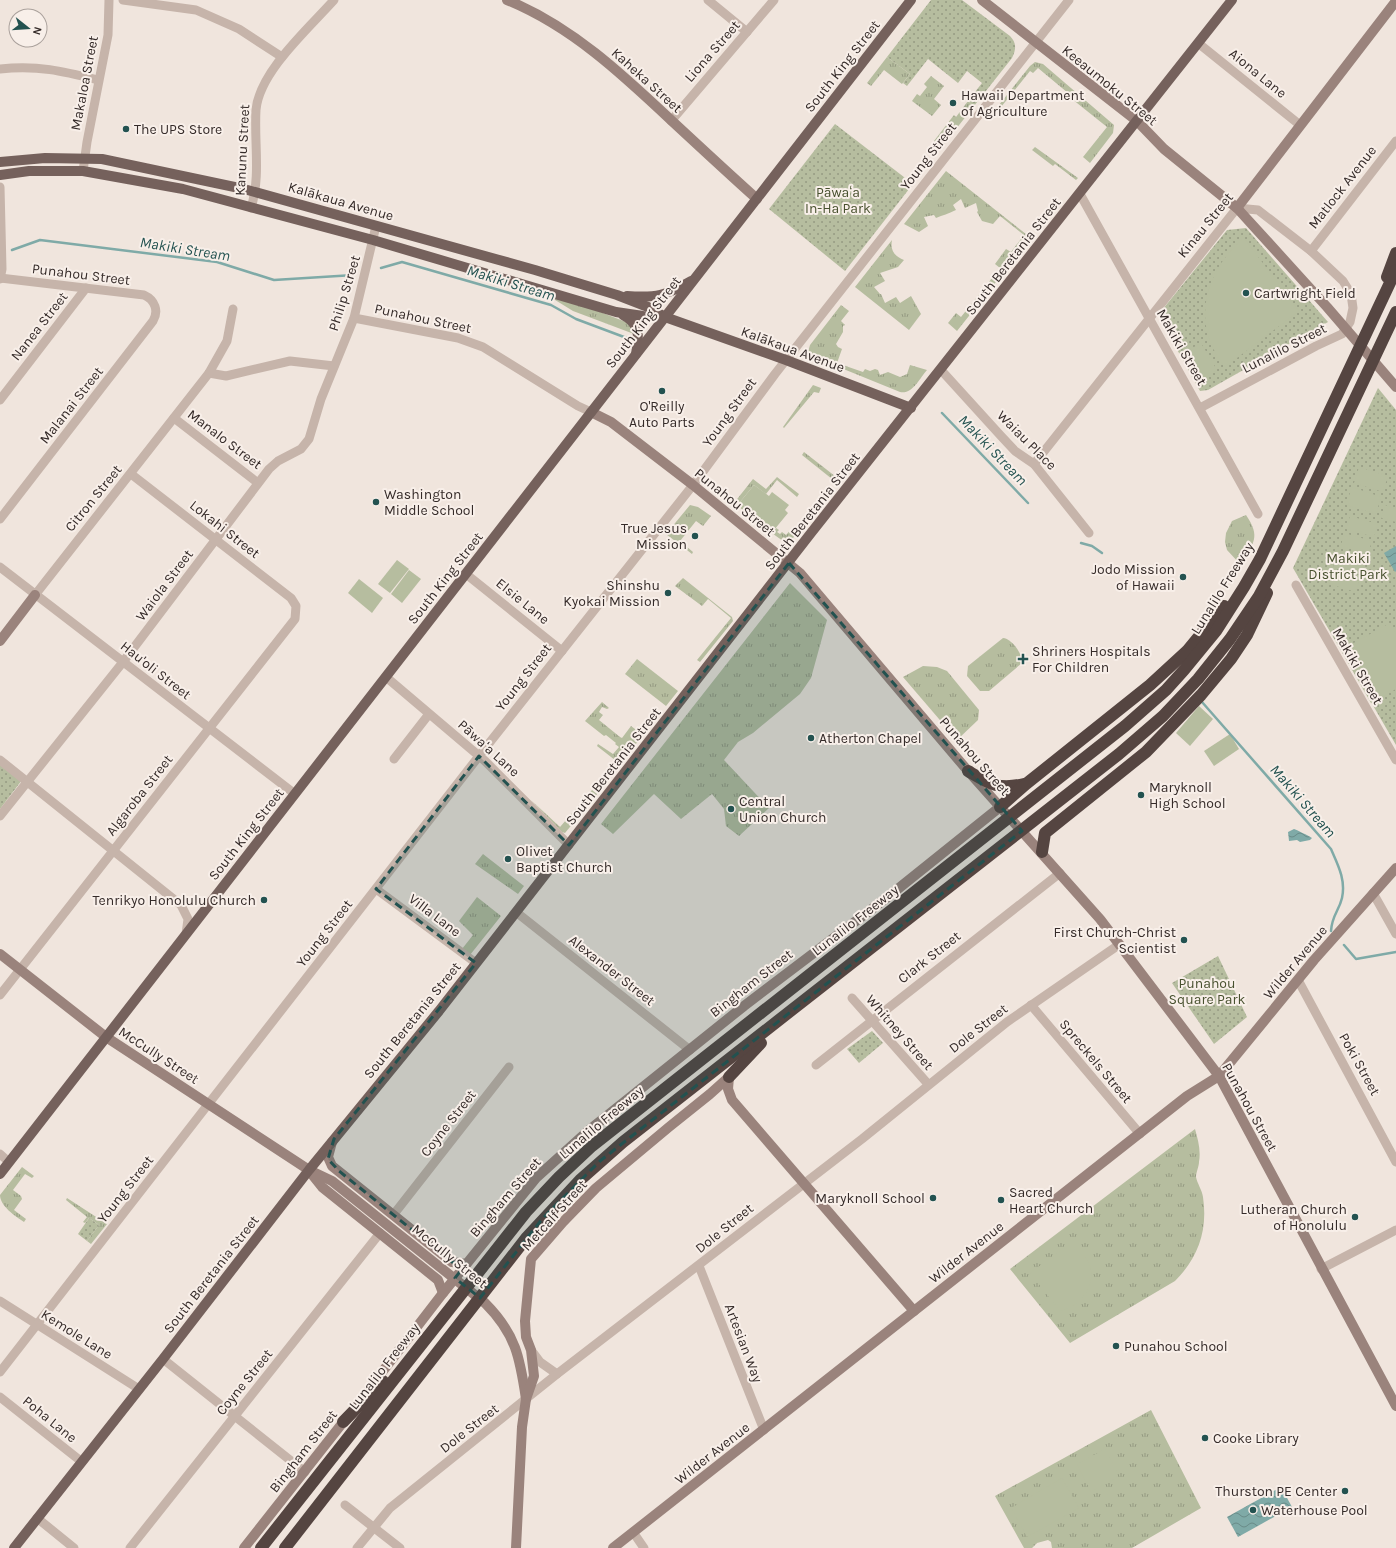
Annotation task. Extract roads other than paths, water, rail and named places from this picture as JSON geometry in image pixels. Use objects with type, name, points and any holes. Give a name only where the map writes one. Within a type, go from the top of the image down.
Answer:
[{"type":"highway","points":[[1370,325],[1396,253]]},
{"type":"highway","name":"Lunalilo Freeway","points":[[260,1548],[526,1212],[559,1177],[592,1146],[1125,726],[1166,690],[1216,631],[1260,559],[1396,270]]},
{"type":"highway","name":"Lunalilo Freeway","points":[[285,1548],[510,1259],[561,1199],[623,1142],[1113,759],[1162,716],[1198,679],[1230,639],[1259,596],[1283,551],[1396,312]]},
{"type":"highway","points":[[1042,852],[1045,833],[1146,752],[1201,695],[1231,659],[1247,635],[1261,609],[1283,551]]},
{"type":"highway","points":[[1000,807],[1026,784],[1150,685],[1187,651],[1260,559]]},
{"type":"highway","points":[[968,771],[990,784],[1008,788],[1026,784]]},
{"type":"highway","points":[[729,1077],[802,1003]]},
{"type":"highway","points":[[343,1422],[430,1332]]},
{"type":"main road","name":"South King Street","points":[[0,1174],[911,0]]},
{"type":"main road","name":"South Beretania Street","points":[[14,1548],[163,1359],[308,1170],[476,963],[1232,0]]},
{"type":"main road","name":"Kalākaua Avenue","points":[[0,162],[45,158],[102,159],[256,192],[536,270],[617,295],[648,307],[665,317],[786,360],[911,408]]},
{"type":"main road","name":"Kalākaua Avenue","points":[[0,175],[29,171],[83,171],[190,191],[373,240],[616,312],[643,316],[665,317]]},
{"type":"main road","points":[[617,295],[645,297],[663,295],[695,278]]},
{"type":"main road","points":[[616,312],[629,318],[636,326],[638,335],[636,354]]},
{"type":"street","name":"Makaloa Street","points":[[83,171],[98,80],[108,35],[109,0]]},
{"type":"street","points":[[122,0],[196,10],[239,29],[282,57]]},
{"type":"street","name":"Kanunu Street","points":[[251,208],[256,192],[256,108],[265,83],[271,71],[282,57],[334,0]]},
{"type":"street","name":"Kaheka Street","points":[[507,0],[546,19],[584,44],[609,63],[757,199]]},
{"type":"street","points":[[708,0],[747,32]]},
{"type":"street","name":"Liona Street","points":[[671,120],[774,0]]},
{"type":"street","name":"Keeaumoku Street","points":[[982,0],[1137,122],[1164,149],[1237,208],[1396,387]]},
{"type":"street","name":"Young Street","points":[[0,1372],[479,756],[693,485],[786,360],[1069,0]]},
{"type":"street","name":"Kinau Street","points":[[1034,464],[1149,317],[1237,208],[1396,1]]},
{"type":"street","name":"Aiona Lane","points":[[1198,43],[1300,125]]},
{"type":"street","points":[[0,69],[34,67],[55,69],[98,80]]},
{"type":"street","name":"Matlock Avenue","points":[[1311,251],[1396,141]]},
{"type":"street","points":[[0,187],[2,269],[0,278]]},
{"type":"street","name":"Makiki Street","points":[[1080,194],[1258,514]]},
{"type":"street","points":[[1237,208],[1258,210],[1311,251]]},
{"type":"street","name":"Philip Street","points":[[334,366],[354,318],[376,226]]},
{"type":"street","name":"Lunalilo Street","points":[[1200,408],[1316,346],[1342,334],[1350,322],[1353,308],[1351,294],[1343,282],[1311,251]]},
{"type":"street","name":"Punahou Street","points":[[0,278],[144,295],[155,304]]},
{"type":"street","name":"Nanea Street","points":[[0,400],[86,288]]},
{"type":"street","name":"Malanai Street","points":[[0,519],[153,321],[156,315],[155,304]]},
{"type":"street","name":"Citron Street","points":[[0,641],[35,594],[209,373],[227,341],[233,309]]},
{"type":"street","name":"Punahou Street","points":[[354,318],[458,338],[483,347],[578,406],[611,422],[693,485],[800,573],[968,771],[1042,852],[1120,944],[1219,1076],[1321,1269],[1396,1406]]},
{"type":"street","points":[[209,373],[226,376],[290,361],[334,366]]},
{"type":"street","name":"Waiola Street","points":[[0,816],[123,662],[258,483],[273,465],[301,449],[307,443],[334,366]]},
{"type":"street","name":"Waiau Place","points":[[941,370],[1006,441],[1034,464],[1090,533]]},
{"type":"street","name":"Manalo Street","points":[[174,418],[258,483]]},
{"type":"street","name":"Lokahi Street","points":[[131,474],[291,598],[296,606],[297,612]]},
{"type":"street","name":"Hau'oli Street","points":[[0,567],[295,794]]},
{"type":"street","name":"Elsie Lane","points":[[466,574],[562,651]]},
{"type":"street","name":"Makiki Street","points":[[1296,585],[1396,760]]},
{"type":"street","name":"Algaroba Street","points":[[0,995],[291,625],[297,612]]},
{"type":"street","name":"Pāwaʻa Lane","points":[[386,677],[479,756],[569,845]]},
{"type":"street","points":[[394,758],[429,714]]},
{"type":"street","points":[[0,760],[180,904],[188,919],[185,935]]},
{"type":"street","name":"Bingham Street","points":[[244,1548],[305,1472],[443,1293],[536,1178],[588,1131],[744,1006],[913,878],[1000,807]]},
{"type":"street","name":"Wilder Avenue","points":[[613,1548],[1187,1096],[1219,1076],[1298,980],[1396,868]]},
{"type":"street","name":"Clark Street","points":[[816,1065],[1060,873]]},
{"type":"street","name":"Villa Lane","points":[[376,889],[476,963]]},
{"type":"street","points":[[1373,893],[1396,934]]},
{"type":"street","name":"Alexander Street","points":[[516,912],[690,1050]]},
{"type":"street","name":"Dole Street","points":[[357,1548],[390,1508],[526,1399],[699,1266],[928,1084],[1031,1005],[1120,944]]},
{"type":"street","name":"McCully Street","points":[[0,954],[106,1037],[308,1170],[332,1181],[441,1266],[495,1313],[510,1335],[521,1360],[526,1399]]},
{"type":"street","name":"Poki Street","points":[[1298,980],[1396,1162]]},
{"type":"street","name":"Whitney Street","points":[[852,998],[928,1084]]},
{"type":"street","name":"Spreckels Street","points":[[1031,1005],[1140,1134]]},
{"type":"street","name":"Coyne Street","points":[[394,1214],[509,1067]]},
{"type":"street","points":[[729,1077],[728,1089],[732,1100],[914,1311]]},
{"type":"street","name":"Metcalf Street","points":[[516,1548],[522,1427],[526,1399],[534,1376],[531,1350],[526,1337],[525,1313],[531,1259],[563,1222],[596,1188],[729,1077]]},
{"type":"street","points":[[710,1094],[732,1100]]},
{"type":"street","name":"McCully Street","points":[[334,1139],[329,1150],[329,1162],[452,1262],[466,1264]]},
{"type":"street","points":[[0,1154],[9,1162]]},
{"type":"street","name":"McCully Street","points":[[308,1170],[322,1188],[438,1280],[443,1293]]},
{"type":"street","points":[[332,1181],[359,1186]]},
{"type":"street","points":[[1321,1269],[1396,1230]]},
{"type":"street","name":"Coyne Street","points":[[130,1548],[380,1233]]},
{"type":"street","points":[[438,1280],[452,1262]]},
{"type":"street","name":"Artesian Way","points":[[699,1266],[764,1430]]},
{"type":"street","name":"Kemole Lane","points":[[0,1301],[139,1389]]},
{"type":"street","points":[[531,1350],[540,1362],[558,1374]]},
{"type":"street","points":[[163,1359],[305,1472]]},
{"type":"street","name":"Poha Lane","points":[[0,1397],[82,1462]]},
{"type":"street","points":[[345,1505],[400,1548]]},
{"type":"street","points":[[38,1518],[74,1548]]},
{"type":"street","points":[[633,1532],[644,1548]]},
{"type":"water","points":[[1396,546],[1396,571],[1395,572],[1384,553]]},
{"type":"water","points":[[1294,829],[1312,838],[1310,840],[1300,842],[1297,840],[1289,841],[1288,832]]},
{"type":"water","points":[[1281,1487],[1292,1507],[1238,1537],[1227,1517]]},
{"type":"waterway","name":"Makiki Stream","points":[[12,250],[40,240],[217,262],[274,280],[354,275]]},
{"type":"waterway","name":"Makiki Stream","points":[[381,268],[402,262],[551,305],[576,319],[632,340]]},
{"type":"waterway","name":"Makiki Stream","points":[[942,413],[1028,503]]},
{"type":"waterway","name":"Makiki Stream","points":[[1081,543],[1092,546],[1102,553]]},
{"type":"waterway","name":"Makiki Stream","points":[[1202,702],[1331,849],[1341,873],[1343,885],[1341,902],[1333,921],[1331,931]]},
{"type":"waterway","name":"Makiki Stream","points":[[1344,945],[1356,959],[1396,952]]},
{"type":"place","name":"Hawaii Department of Agriculture","points":[[953,103]]},
{"type":"place","name":"The UPS Store","points":[[126,129]]},
{"type":"place","name":"Cartwright Field","points":[[1246,293]]},
{"type":"place","name":"O'Reilly Auto Parts","points":[[662,391]]},
{"type":"place","name":"Washington Middle School","points":[[376,502]]},
{"type":"place","name":"True Jesus Mission","points":[[695,536]]},
{"type":"place","name":"Jodo Mission of Hawaii","points":[[1183,577]]},
{"type":"place","name":"Shinshu Kyokai Mission","points":[[668,593]]},
{"type":"place","name":"Shriners Hospitals For Children","points":[[1023,659]]},
{"type":"place","name":"Atherton Chapel","points":[[811,738]]},
{"type":"place","name":"Maryknoll High School","points":[[1141,795]]},
{"type":"place","name":"Central Union Church","points":[[731,809]]},
{"type":"place","name":"Olivet Baptist Church","points":[[508,859]]},
{"type":"place","name":"Tenrikyo Honolulu Church","points":[[264,900]]},
{"type":"place","name":"First Church-Christ Scientist","points":[[1184,940]]},
{"type":"place","name":"Maryknoll School","points":[[933,1198]]},
{"type":"place","name":"Sacred Heart Church","points":[[1001,1200]]},
{"type":"place","name":"Lutheran Church of Honolulu","points":[[1355,1217]]},
{"type":"place","name":"Punahou School","points":[[1116,1346]]},
{"type":"place","name":"Cooke Library","points":[[1205,1438]]},
{"type":"place","name":"Thurston PE Center","points":[[1345,1491]]},
{"type":"place","name":"Waterhouse Pool","points":[[1253,1510]]},
{"type":"park label","name":"Pāwaʻa In-Ha Park","points":[[838,200]]},
{"type":"park label","name":"Makiki District Park","points":[[1348,566]]},
{"type":"park label","name":"Punahou Square Park","points":[[1207,992]]}]
